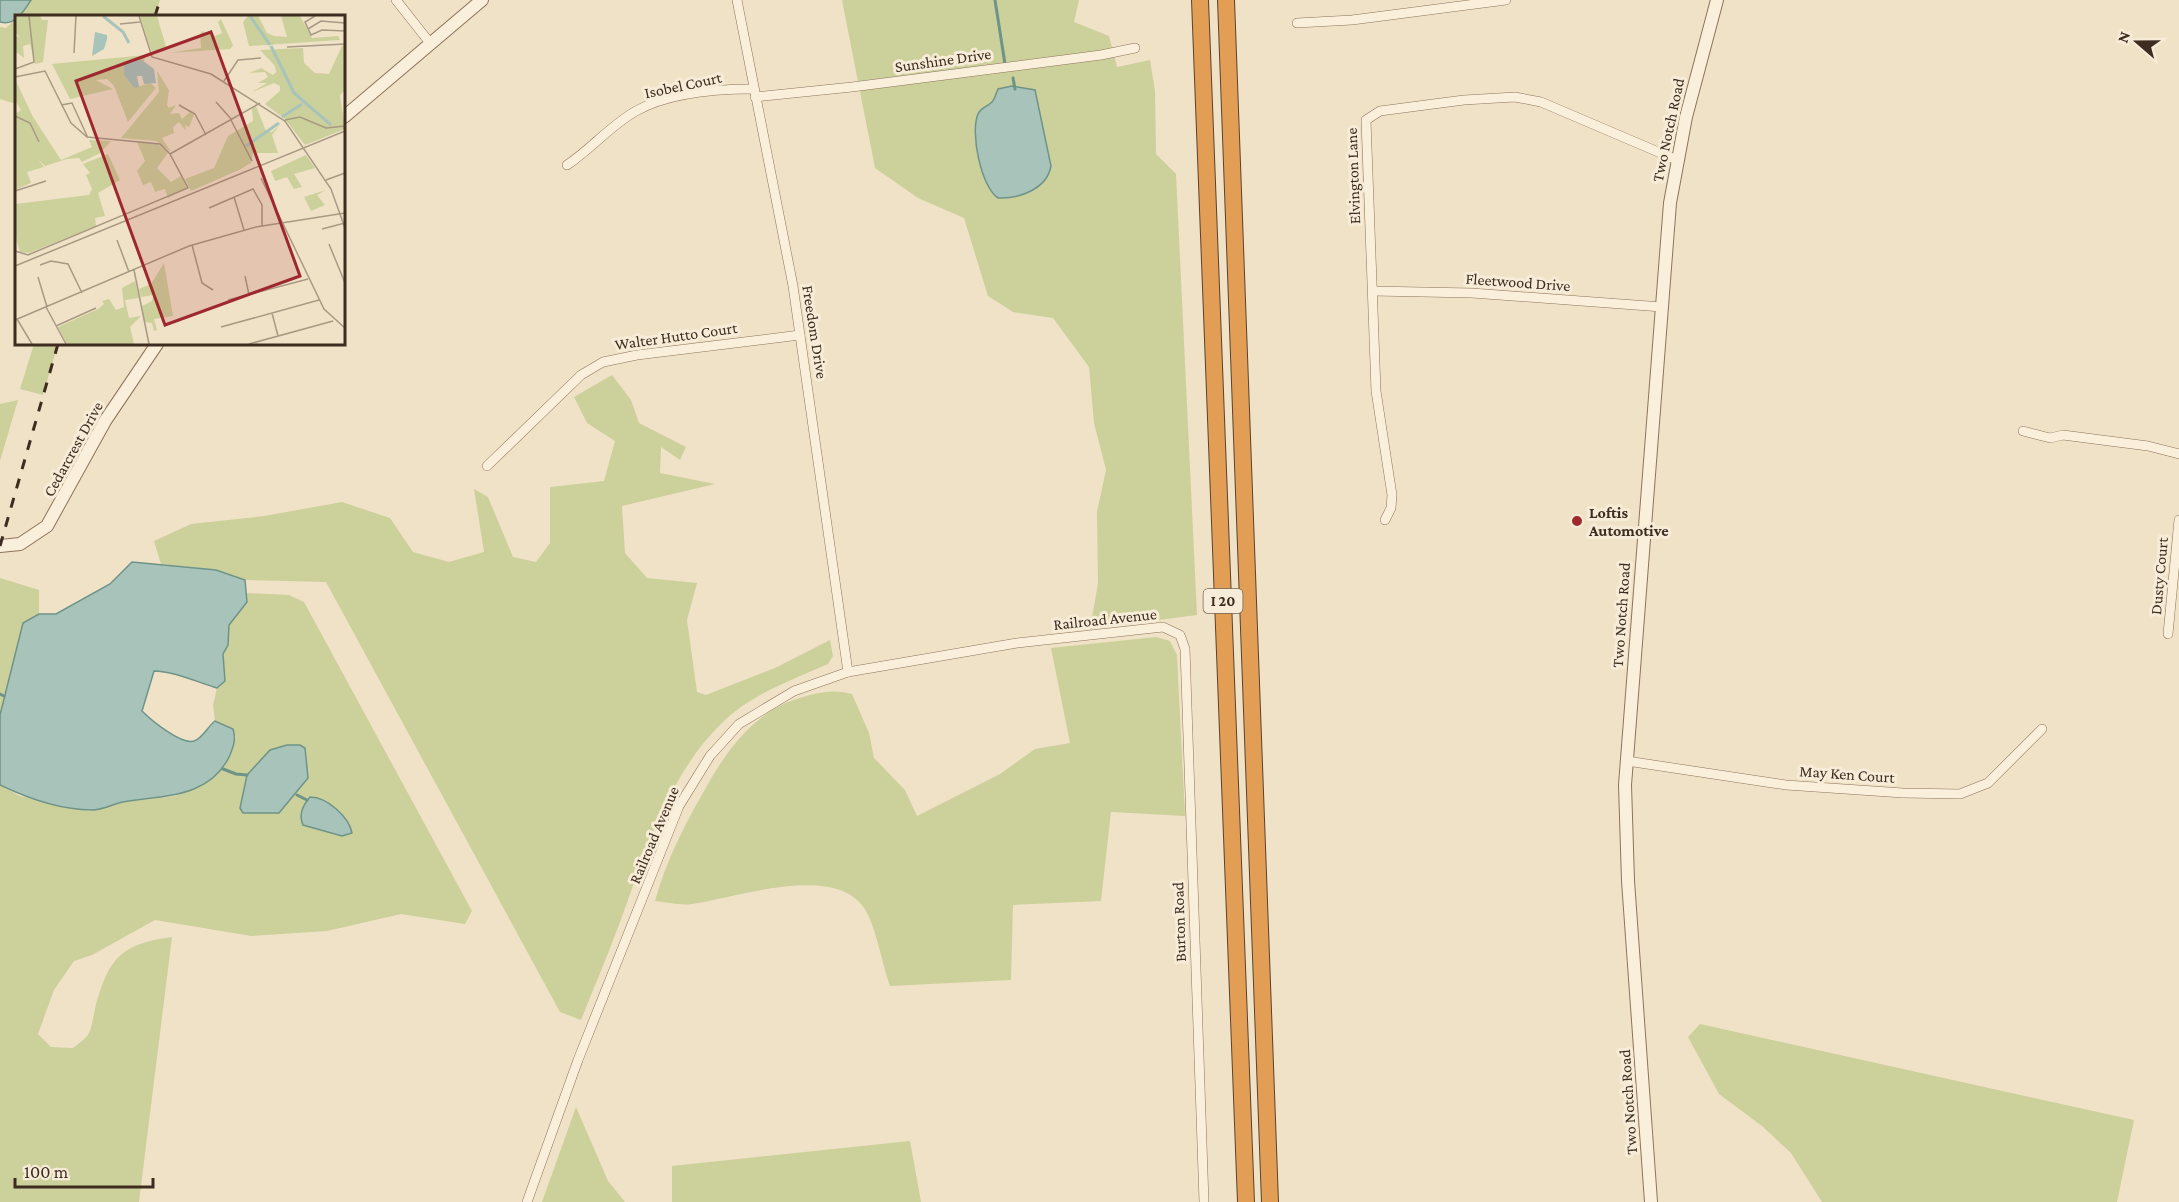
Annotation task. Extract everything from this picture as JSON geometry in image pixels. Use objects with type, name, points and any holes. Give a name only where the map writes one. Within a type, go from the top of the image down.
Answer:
[{"type":"highway","name":"I 20","points":[[1200,0],[1246,1202]]},
{"type":"highway","name":"I 20","points":[[1226,0],[1270,1202]]},
{"type":"street","points":[[396,0],[430,43]]},
{"type":"street","points":[[345,116],[482,0]]},
{"type":"street","name":"Freedom Drive","points":[[737,0],[801,335],[848,672]]},
{"type":"street","points":[[1297,23],[1352,20],[1506,0]]},
{"type":"street","name":"Two Notch Road","points":[[1651,1202],[1628,881],[1625,819],[1627,761],[1662,307],[1677,160],[1717,0]]},
{"type":"street","name":"Sunshine Drive","points":[[754,93],[852,87],[1101,55],[1135,48]]},
{"type":"street","name":"Isobel Court","points":[[567,165],[630,115],[645,107],[696,94],[754,93]]},
{"type":"street","name":"Elvington Lane","points":[[1386,520],[1391,508],[1392,495],[1376,391],[1366,120],[1372,114],[1464,100],[1507,96],[1532,99],[1677,160]]},
{"type":"street","name":"Fleetwood Drive","points":[[1373,291],[1472,293],[1662,307]]},
{"type":"street","name":"Walter Hutto Court","points":[[487,466],[581,375],[603,362],[637,355],[801,335]]},
{"type":"street","name":"Cedarcrest Drive","points":[[0,546],[20,544],[30,540],[47,526],[105,422],[156,345]]},
{"type":"street","points":[[2022,431],[2050,438],[2063,435],[2138,445],[2179,454]]},
{"type":"street","name":"Dusty Court","points":[[2168,634],[2179,520]]},
{"type":"street","name":"Railroad Avenue","points":[[527,1202],[578,1060],[670,826],[692,783],[728,735],[752,715],[794,691],[848,672],[1017,643],[1155,627],[1175,631],[1183,640]]},
{"type":"street","name":"Burton Road","points":[[1183,640],[1204,1202]]},
{"type":"street","name":"May Ken Court","points":[[1627,761],[1786,785],[1911,794],[1960,794],[1988,783],[2042,729]]},
{"type":"green space","points":[[31,0],[160,0],[155,15],[20,15]]},
{"type":"green space","points":[[842,0],[1079,0],[1074,22],[1109,36],[1117,67],[1150,60],[1155,91],[1156,154],[1176,174],[1197,615],[1090,629],[1098,583],[1097,512],[1106,470],[1094,423],[1089,367],[1053,318],[1013,312],[988,296],[964,218],[918,198],[875,168]]},
{"type":"green space","points":[[15,20],[15,104],[0,99],[0,27],[6,28]]},
{"type":"green space","points":[[34,345],[58,345],[43,395],[20,389]]},
{"type":"green space","points":[[612,375],[631,400],[639,423],[686,447],[680,460],[661,447],[660,473],[715,484],[622,506],[625,553],[647,578],[697,583],[687,620],[697,692],[706,695],[775,668],[830,640],[833,656],[828,664],[758,696],[732,714],[702,744],[686,767],[672,791],[649,843],[581,1020],[560,1012],[326,582],[245,580],[216,570],[161,564],[154,541],[191,524],[264,516],[342,502],[390,518],[413,552],[449,562],[484,552],[474,489],[488,497],[513,557],[536,562],[550,543],[550,487],[604,481],[615,441],[587,423],[574,397]]},
{"type":"green space","points":[[18,400],[0,461],[0,404]]},
{"type":"green space","points":[[0,578],[39,590],[39,614],[23,624],[0,715]]},
{"type":"green space","points":[[246,593],[289,595],[304,602],[472,911],[465,924],[401,914],[327,931],[251,936],[155,920],[92,955],[74,961],[54,990],[38,1034],[51,1047],[73,1048],[87,1036],[105,978],[118,957],[139,944],[172,937],[139,1202],[0,1202],[0,785],[20,796],[90,811],[126,802],[175,796],[208,781],[236,738],[233,729],[215,721],[213,705],[217,688],[224,674],[223,654],[228,645],[229,625],[247,602]]},
{"type":"green space","points":[[1156,637],[1170,641],[1177,655],[1185,816],[1111,812],[1101,901],[1013,905],[1011,980],[890,986],[866,911],[852,896],[833,888],[810,885],[785,887],[688,904],[655,901],[678,841],[717,770],[747,730],[772,710],[815,694],[833,691],[852,694],[869,733],[874,758],[905,790],[917,816],[1000,774],[1035,749],[1070,743],[1051,648]]},
{"type":"green space","points":[[1700,1024],[2134,1120],[2117,1202],[1822,1202],[1791,1153],[1762,1126],[1719,1094],[1688,1037]]},
{"type":"green space","points":[[576,1107],[608,1181],[625,1202],[542,1202]]},
{"type":"green space","points":[[910,1141],[921,1202],[672,1202],[672,1166]]},
{"type":"water","points":[[0,0],[31,0],[20,15],[15,15],[15,20],[0,22]]},
{"type":"water","points":[[1012,86],[1035,90],[1051,166],[1044,181],[1031,191],[1015,197],[998,198],[992,192],[982,171],[976,146],[976,122],[979,112],[992,102],[998,89]]},
{"type":"water","points":[[132,562],[216,570],[245,580],[247,602],[229,625],[228,645],[223,654],[225,681],[217,688],[177,675],[154,671],[142,711],[167,731],[188,741],[194,741],[200,737],[215,721],[233,729],[234,742],[230,755],[210,780],[198,787],[169,796],[123,802],[96,810],[57,806],[0,785],[0,715],[23,623],[39,614],[56,614],[110,584]]},
{"type":"water","points":[[287,745],[300,745],[305,748],[308,778],[279,813],[243,813],[240,808],[247,775],[270,750]]},
{"type":"water","points":[[310,797],[323,800],[336,809],[347,821],[352,833],[342,836],[303,825],[302,810]]},
{"type":"waterway","points":[[995,0],[1005,64]]},
{"type":"waterway","points":[[1013,78],[1015,89]]},
{"type":"waterway","points":[[0,694],[4,696]]},
{"type":"waterway","points":[[223,769],[247,775]]},
{"type":"waterway","points":[[297,795],[307,800]]},
{"type":"railway","points":[[155,15],[160,0]]},
{"type":"railway","points":[[0,546],[58,345]]},
{"type":"place","name":"Loftis Automotive","points":[[1577,521]]}]
